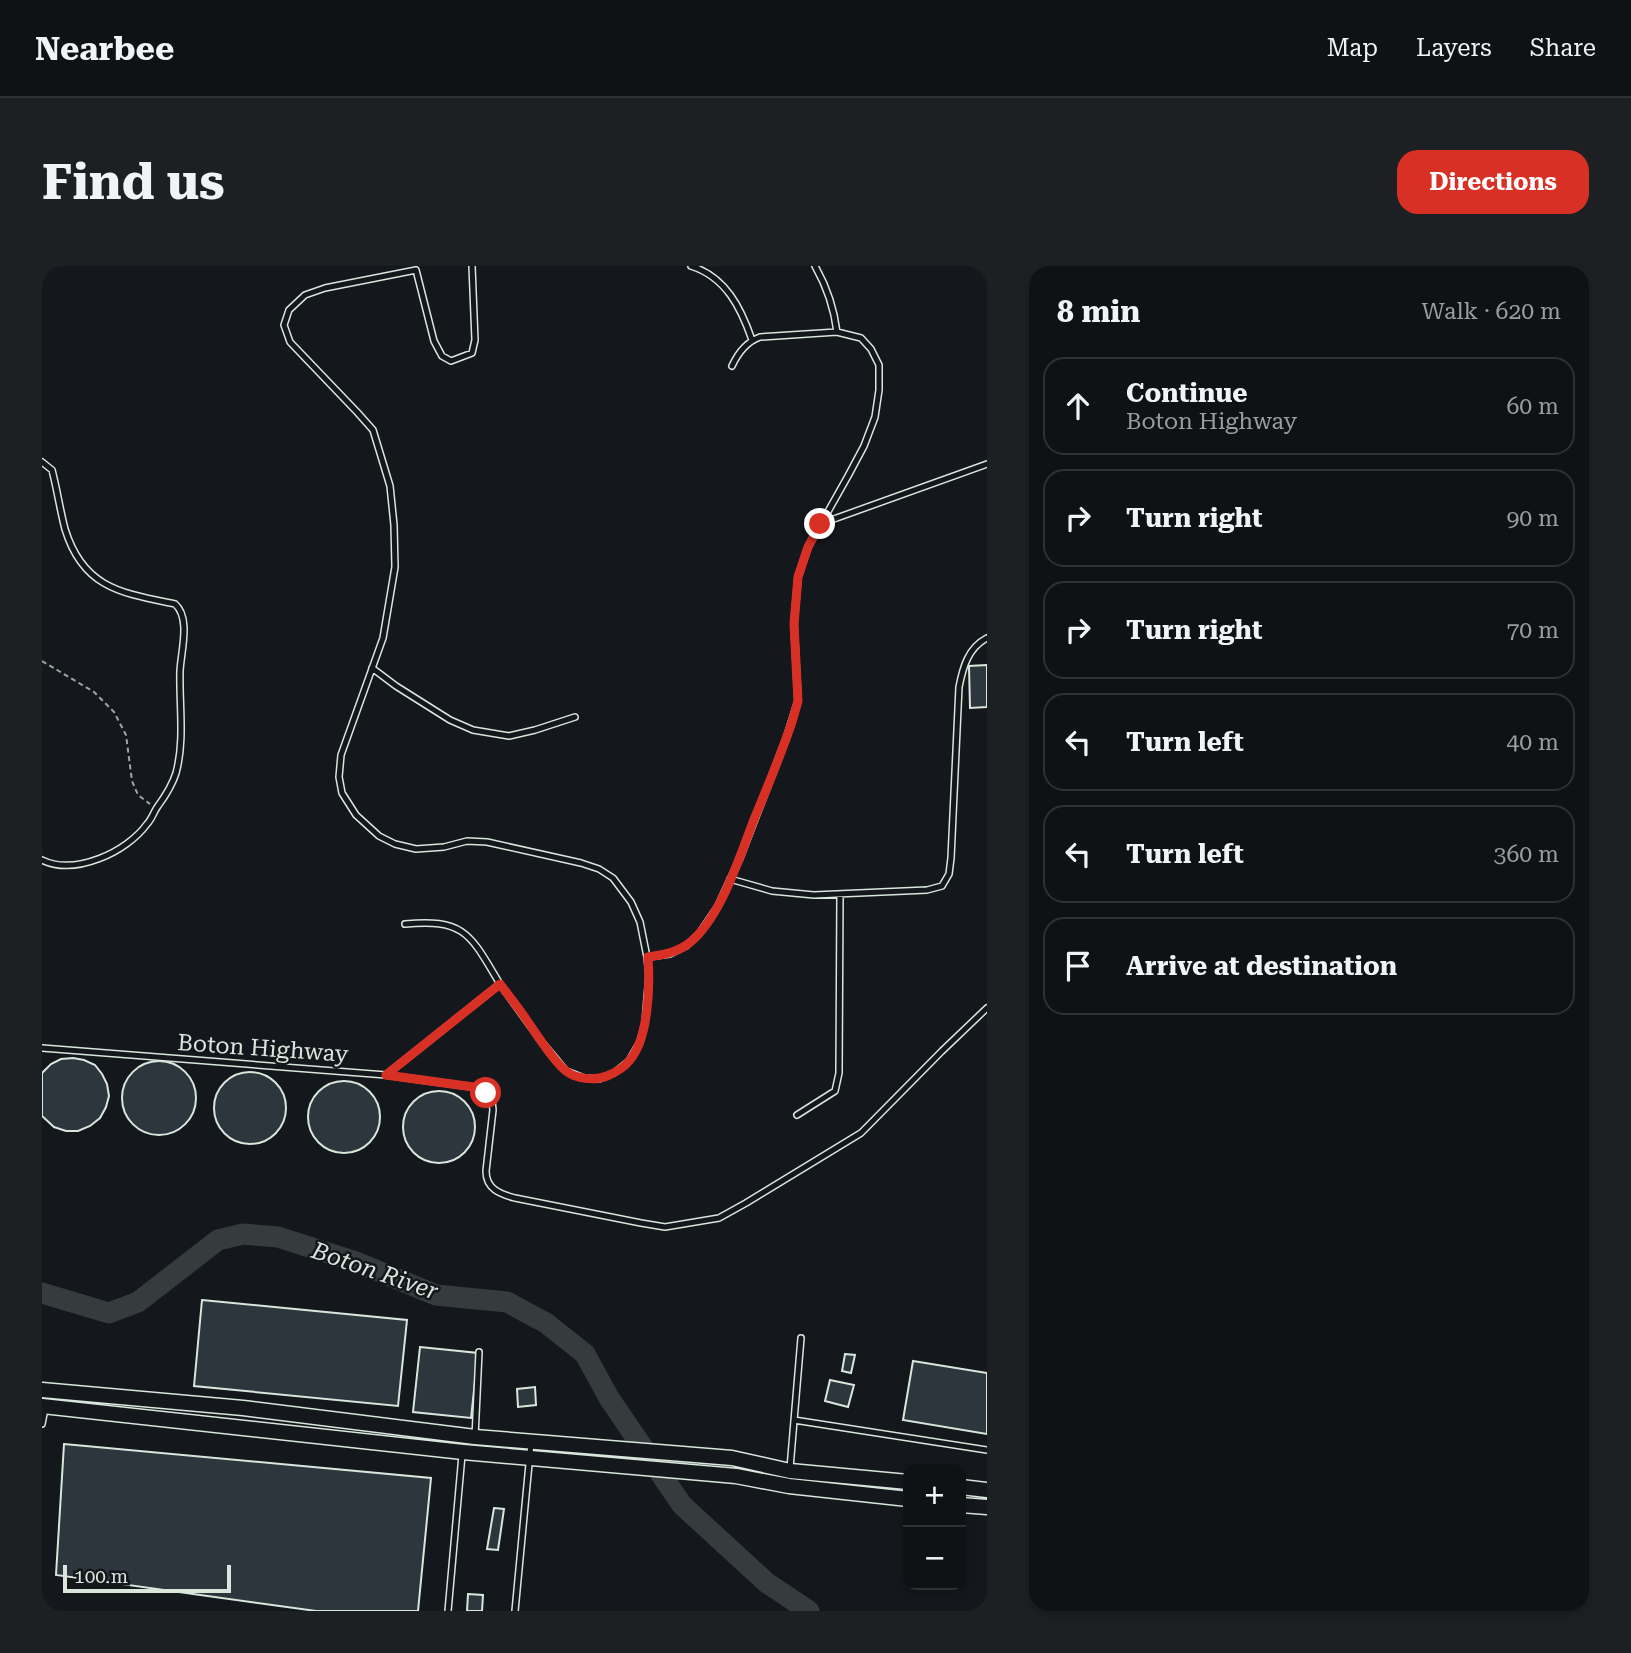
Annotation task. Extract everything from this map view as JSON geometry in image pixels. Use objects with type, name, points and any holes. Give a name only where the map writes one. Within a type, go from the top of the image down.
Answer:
[{"type":"street","points":[[42,1390],[243,1408],[475,1437],[732,1458],[790,1471],[903,1482]]},
{"type":"street","points":[[44,1406],[463,1452],[736,1476],[789,1486],[903,1498]]},
{"type":"street","points":[[966,1487],[987,1489]]},
{"type":"street","points":[[966,1505],[987,1507]]},
{"type":"lane","points":[[405,924],[426,922],[462,930],[475,943],[500,984],[566,1071],[584,1078],[599,1079],[614,1073],[629,1061],[640,1041],[645,1023],[648,957],[640,922],[631,902],[613,878],[599,869],[581,863],[487,842],[467,841],[444,847],[416,849],[395,844],[379,836],[356,815],[342,793],[339,777],[341,755],[383,638],[395,567],[390,486],[373,430],[290,342],[284,326],[289,310],[305,295],[416,268],[434,341],[442,356],[451,361],[471,353],[475,340],[472,266]]},
{"type":"lane","points":[[691,266],[716,278],[730,294],[740,310],[752,340]]},
{"type":"lane","points":[[815,266],[835,313],[837,332]]},
{"type":"lane","points":[[648,957],[670,954],[686,946],[699,934],[718,906],[730,878],[786,739],[798,701],[794,624],[798,577],[808,547],[864,446],[875,417],[879,365],[871,349],[861,338],[837,332],[760,337],[752,340],[738,354],[732,366]]},
{"type":"lane","points":[[42,463],[52,470],[65,527],[80,562],[89,573],[120,591],[175,604],[181,610],[184,620],[180,668],[179,754],[169,790],[147,825],[113,852],[76,865],[59,865],[42,860]]},
{"type":"lane","points":[[820,524],[987,464]]},
{"type":"lane","points":[[730,878],[772,891],[814,895],[927,890],[942,886],[949,874],[951,858],[959,687],[963,666],[971,651],[987,639]]},
{"type":"lane","points":[[372,668],[450,720],[473,730],[509,736],[575,718]]},
{"type":"lane","points":[[797,1115],[835,1091],[839,1073],[840,894]]},
{"type":"lane","points":[[386,1075],[500,984]]},
{"type":"lane","name":"Boton Highway","points":[[42,1048],[386,1075],[481,1088],[492,1101],[493,1110],[486,1180],[492,1188],[500,1194],[533,1202],[665,1227],[719,1218],[861,1133],[987,1008]]},
{"type":"lane","points":[[789,1486],[801,1338]]},
{"type":"lane","points":[[475,1437],[479,1352]]},
{"type":"lane","points":[[42,1424],[44,1406]]},
{"type":"lane","points":[[794,1420],[987,1450]]},
{"type":"lane","points":[[515,1611],[531,1442]]},
{"type":"lane","points":[[448,1611],[463,1452]]},
{"type":"path","points":[[42,661],[94,692],[114,712],[126,735],[132,781],[138,795],[156,808]]},
{"type":"building","points":[[987,665],[987,707],[970,708],[969,666]]},
{"type":"building","points":[[73,1058],[95,1065],[107,1084],[109,1096],[100,1118],[78,1131],[66,1131],[54,1127],[42,1116],[42,1073],[61,1059]]},
{"type":"building","points":[[159,1061],[173,1064],[185,1072],[193,1084],[196,1098],[193,1112],[185,1124],[173,1132],[159,1135],[145,1132],[133,1124],[125,1112],[122,1098],[125,1084],[133,1072],[145,1064]]},
{"type":"building","points":[[257,1072],[276,1082],[284,1094],[284,1122],[276,1134],[264,1142],[243,1144],[224,1134],[216,1122],[214,1101],[224,1082],[236,1074]]},
{"type":"building","points":[[351,1081],[370,1091],[378,1103],[378,1131],[370,1143],[358,1151],[337,1153],[318,1143],[310,1131],[308,1110],[318,1091],[330,1083]]},
{"type":"building","points":[[446,1091],[465,1101],[473,1113],[473,1141],[465,1153],[453,1161],[432,1163],[413,1153],[405,1141],[403,1120],[413,1101],[425,1093]]},
{"type":"building","points":[[202,1300],[407,1320],[398,1406],[194,1386]]},
{"type":"building","points":[[420,1347],[478,1353],[471,1418],[413,1412]]},
{"type":"building","points":[[845,1354],[855,1355],[851,1373],[842,1371]]},
{"type":"building","points":[[913,1361],[987,1373],[987,1434],[903,1420]]},
{"type":"building","points":[[830,1380],[854,1385],[848,1407],[825,1401]]},
{"type":"building","points":[[535,1387],[536,1405],[518,1407],[517,1389]]},
{"type":"building","points":[[64,1444],[431,1478],[418,1611],[316,1611],[56,1575]]},
{"type":"building","points":[[494,1508],[504,1509],[498,1550],[487,1549]]},
{"type":"building","points":[[468,1594],[483,1595],[482,1611],[467,1611]]},
{"type":"waterway","name":"Boton River","points":[[42,1293],[109,1313],[138,1302],[218,1240],[243,1234],[278,1237],[356,1262],[436,1295],[507,1302],[546,1323],[585,1354],[609,1398],[682,1505],[767,1583],[809,1611]]},
{"type":"route","points":[[486,1093],[481,1088],[386,1075],[500,984],[566,1071],[584,1078],[599,1079],[614,1073],[629,1061],[640,1041],[645,1023],[648,957],[670,954],[686,946],[699,934],[718,906],[740,858],[792,722],[798,701],[799,683],[794,624],[798,577],[808,547],[820,524]]}]
